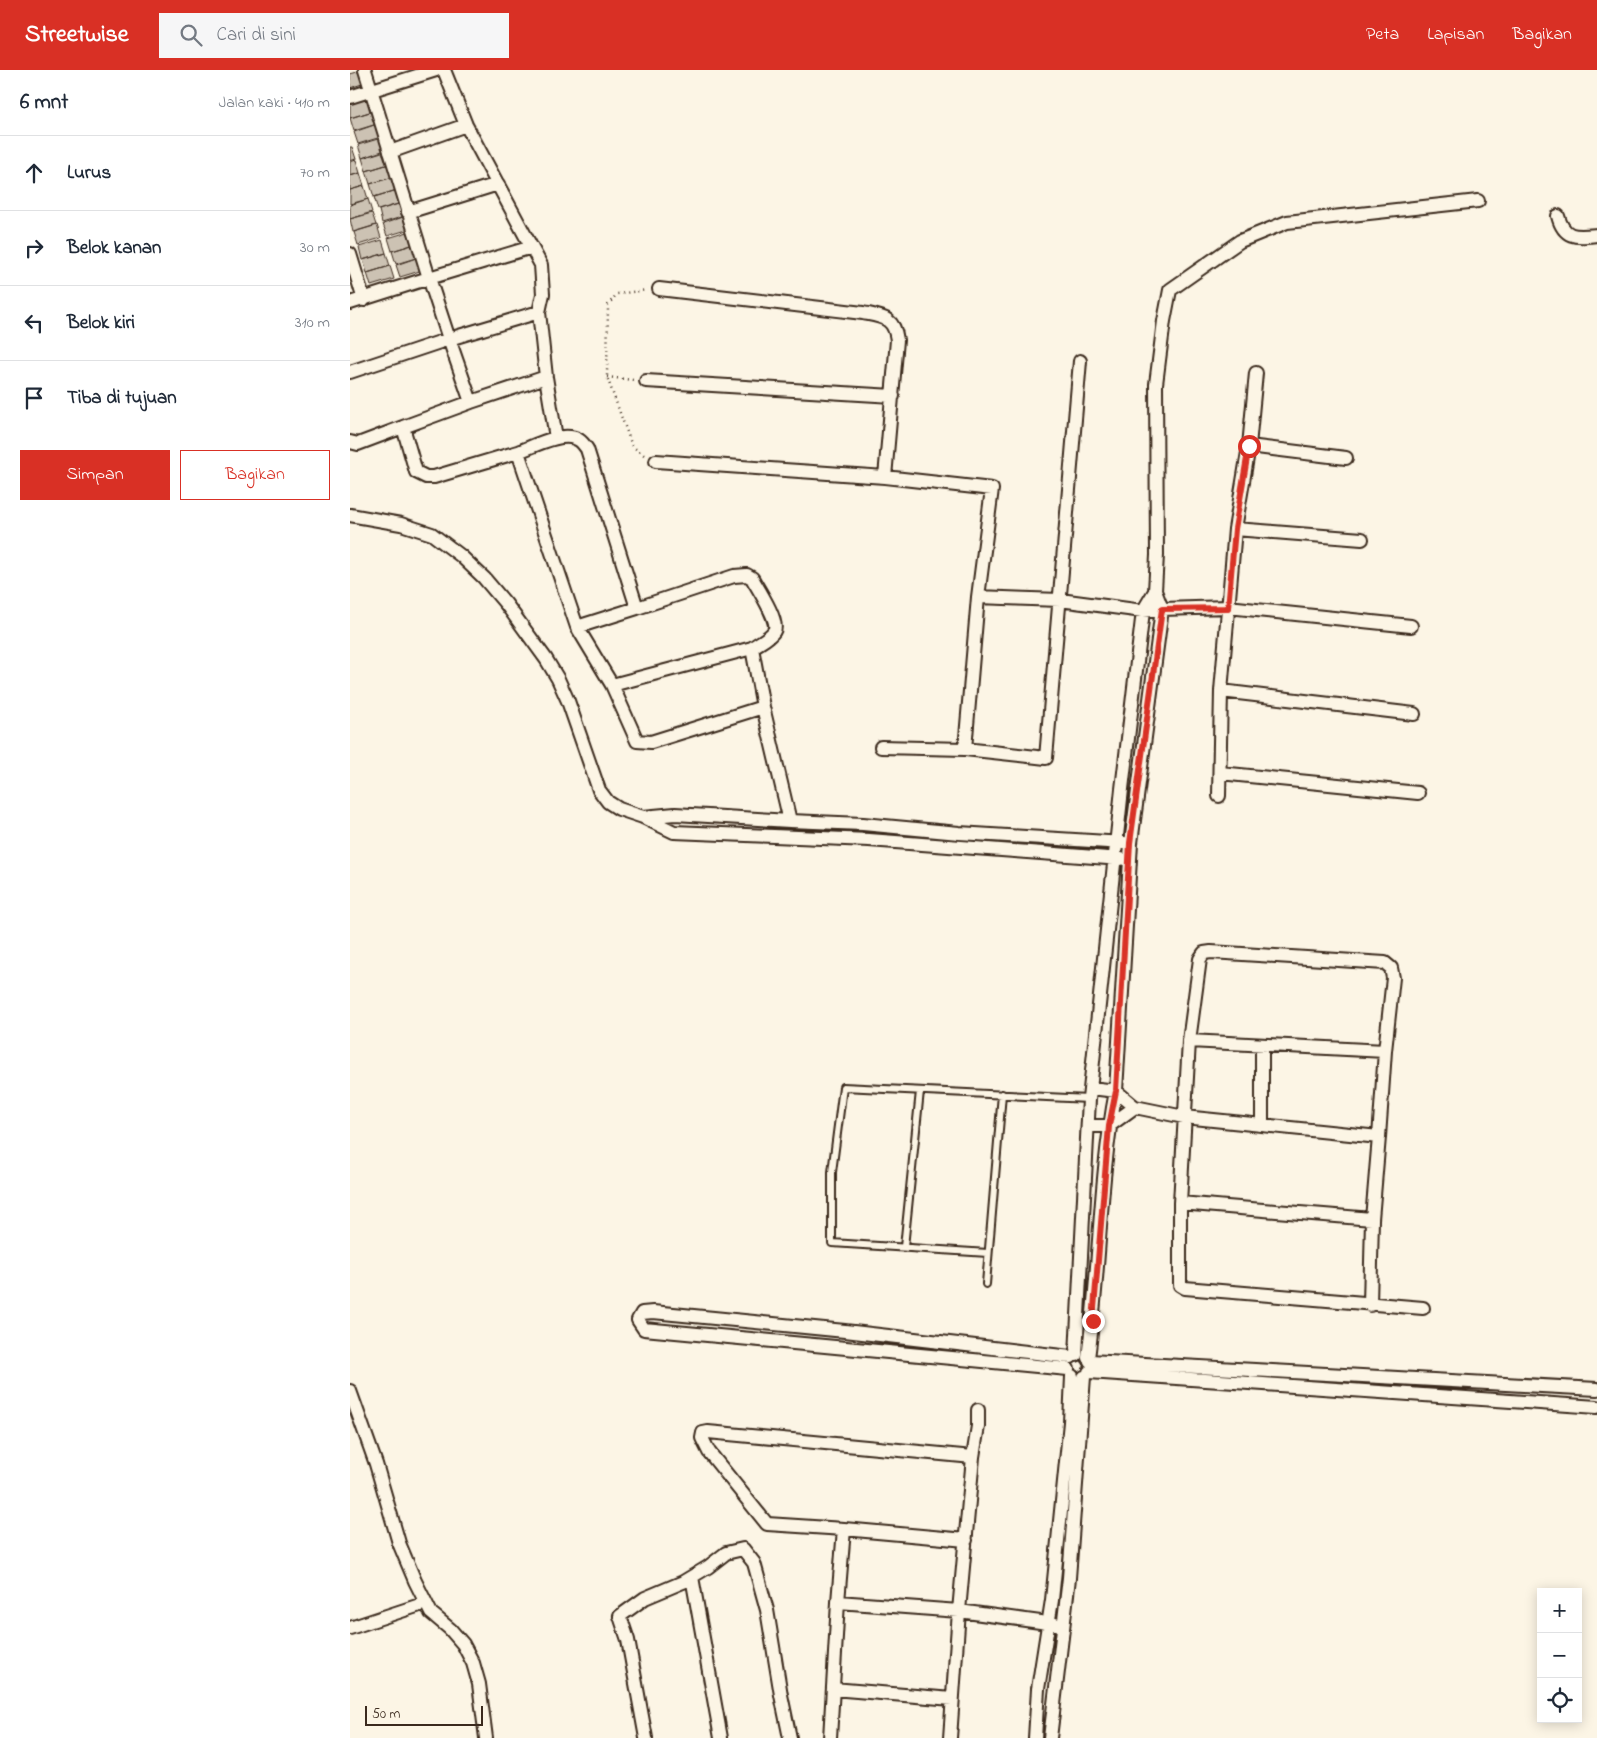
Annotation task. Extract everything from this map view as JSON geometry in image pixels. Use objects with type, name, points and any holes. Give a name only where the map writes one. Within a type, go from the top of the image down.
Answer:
[{"type":"street","points":[[364,70],[429,278],[471,402]]},
{"type":"street","points":[[350,97],[436,70]]},
{"type":"street","points":[[444,70],[466,125],[541,265],[543,294],[539,312],[546,377],[556,438]]},
{"type":"street","points":[[390,152],[466,125]]},
{"type":"street","points":[[408,212],[498,184]]},
{"type":"street","points":[[1035,1738],[1038,1689],[1052,1600],[1070,1422],[1080,1366],[1093,1321],[1109,1126],[1116,1091],[1130,843],[1162,609],[1155,591],[1157,555],[1156,384],[1170,290],[1240,241],[1287,222],[1478,201]]},
{"type":"street","points":[[1558,216],[1561,227],[1565,232],[1574,235],[1597,235]]},
{"type":"street","points":[[350,304],[532,247]]},
{"type":"street","points":[[350,254],[364,300]]},
{"type":"street","points":[[659,289],[802,304],[883,317],[890,321],[896,328],[897,340],[885,477]]},
{"type":"street","points":[[350,372],[539,312]]},
{"type":"street","points":[[881,746],[965,749],[1046,758],[1080,362]]},
{"type":"street","points":[[1219,796],[1221,691],[1228,608],[1235,529],[1249,446],[1256,373]]},
{"type":"street","points":[[350,442],[358,444],[471,402],[546,377]]},
{"type":"street","points":[[646,381],[893,396]]},
{"type":"street","points":[[403,427],[416,472],[426,477],[443,475],[556,438],[570,436],[579,440],[587,449],[637,608]]},
{"type":"street","points":[[1249,446],[1346,458]]},
{"type":"street","points":[[518,452],[577,627],[612,685],[637,741],[651,742],[763,707]]},
{"type":"street","points":[[656,461],[885,477],[992,489],[978,597],[965,749]]},
{"type":"street","points":[[350,514],[401,524],[432,534],[461,556],[484,578],[506,604],[546,659],[558,679],[599,790],[608,802],[619,810],[674,832],[869,840],[1130,860]]},
{"type":"street","points":[[1235,529],[1362,539]]},
{"type":"street","points":[[577,627],[734,576],[747,575],[752,578],[774,618],[776,626],[774,631],[752,648],[612,685]]},
{"type":"street","points":[[1050,1738],[1069,1578],[1080,1366],[1090,1093],[1114,858],[1144,611],[1155,591]]},
{"type":"street","points":[[978,597],[1060,600],[1144,611],[1228,608],[1411,626]]},
{"type":"street","points":[[752,648],[763,707],[790,821]]},
{"type":"street","points":[[1221,691],[1414,714]]},
{"type":"street","points":[[1220,773],[1418,793]]},
{"type":"street","points":[[643,818],[675,814],[863,824],[959,833],[1130,843]]},
{"type":"street","points":[[1370,1305],[1372,1219],[1380,1136],[1385,1051],[1393,978],[1391,968],[1385,963],[1211,952],[1204,954],[1200,959],[1189,1041],[1180,1203],[1180,1285],[1182,1287],[1370,1305],[1423,1308]]},
{"type":"street","points":[[1189,1041],[1385,1051]]},
{"type":"street","points":[[1262,1045],[1262,1125]]},
{"type":"street","points":[[1090,1093],[1116,1091],[1135,1107],[1184,1117],[1380,1136]]},
{"type":"street","points":[[1089,1126],[1109,1126],[1135,1107]]},
{"type":"street","points":[[1180,1203],[1372,1219]]},
{"type":"street","points":[[1597,1389],[1080,1366],[844,1330],[653,1312],[642,1313],[638,1320],[644,1329],[1080,1366],[1597,1407]]},
{"type":"street","points":[[350,1391],[352,1405],[376,1464],[399,1543],[426,1603],[431,1612],[463,1644],[473,1663],[479,1684],[486,1738]]},
{"type":"street","points":[[950,1738],[958,1611],[973,1457],[978,1426],[978,1410]]},
{"type":"street","points":[[966,1540],[767,1524],[708,1452],[702,1438],[703,1433],[708,1432],[973,1457]]},
{"type":"street","points":[[830,1738],[844,1529]]},
{"type":"street","points":[[646,1738],[628,1640],[620,1616],[645,1598],[708,1567],[726,1553],[743,1549],[754,1563],[767,1610],[790,1738]]},
{"type":"street","points":[[692,1576],[722,1738]]},
{"type":"street","points":[[838,1602],[958,1611],[1063,1626]]},
{"type":"street","points":[[350,1628],[426,1603]]},
{"type":"street","points":[[833,1689],[952,1699]]},
{"type":"lane","points":[[988,1253],[832,1243],[832,1172],[843,1087],[1002,1094],[1090,1093]]},
{"type":"lane","points":[[904,1247],[920,1091]]},
{"type":"lane","points":[[986,1284],[1002,1094]]},
{"type":"path","points":[[632,446],[607,377],[608,305],[617,294],[659,289]]},
{"type":"path","points":[[607,377],[646,381]]},
{"type":"building","points":[[361,71],[365,83],[350,88],[350,74]]},
{"type":"building","points":[[368,98],[373,111],[350,118],[350,104]]},
{"type":"building","points":[[373,111],[377,124],[354,131],[350,118]]},
{"type":"building","points":[[377,124],[381,137],[358,144],[354,132]]},
{"type":"building","points":[[381,138],[385,150],[362,158],[358,145]]},
{"type":"building","points":[[350,147],[352,147],[356,159],[350,161]]},
{"type":"building","points":[[385,151],[389,164],[366,171],[362,158]]},
{"type":"building","points":[[356,160],[360,173],[350,176],[350,162]]},
{"type":"building","points":[[389,164],[393,177],[370,184],[366,171]]},
{"type":"building","points":[[360,173],[364,186],[350,190],[350,176]]},
{"type":"building","points":[[393,177],[397,190],[374,197],[370,184]]},
{"type":"building","points":[[364,186],[368,199],[350,204],[350,190]]},
{"type":"building","points":[[397,190],[401,203],[378,210],[374,197]]},
{"type":"building","points":[[368,199],[372,212],[350,219],[350,205]]},
{"type":"building","points":[[402,203],[405,216],[382,223],[379,210]]},
{"type":"building","points":[[372,213],[376,225],[353,232],[350,219]]},
{"type":"building","points":[[406,216],[410,229],[387,236],[383,224]]},
{"type":"building","points":[[377,225],[381,238],[358,245],[354,232]]},
{"type":"building","points":[[411,231],[415,244],[392,251],[388,238]]},
{"type":"building","points":[[382,240],[386,253],[362,260],[359,247]]},
{"type":"building","points":[[415,244],[419,257],[396,264],[392,251]]},
{"type":"building","points":[[386,253],[390,266],[367,273],[363,260]]},
{"type":"building","points":[[419,257],[423,270],[400,277],[396,265]]},
{"type":"building","points":[[390,266],[394,279],[371,286],[367,273]]},
{"type":"route","points":[[1093,1321],[1109,1126],[1116,1091],[1130,843],[1162,609],[1228,608],[1235,529],[1249,446]]}]
